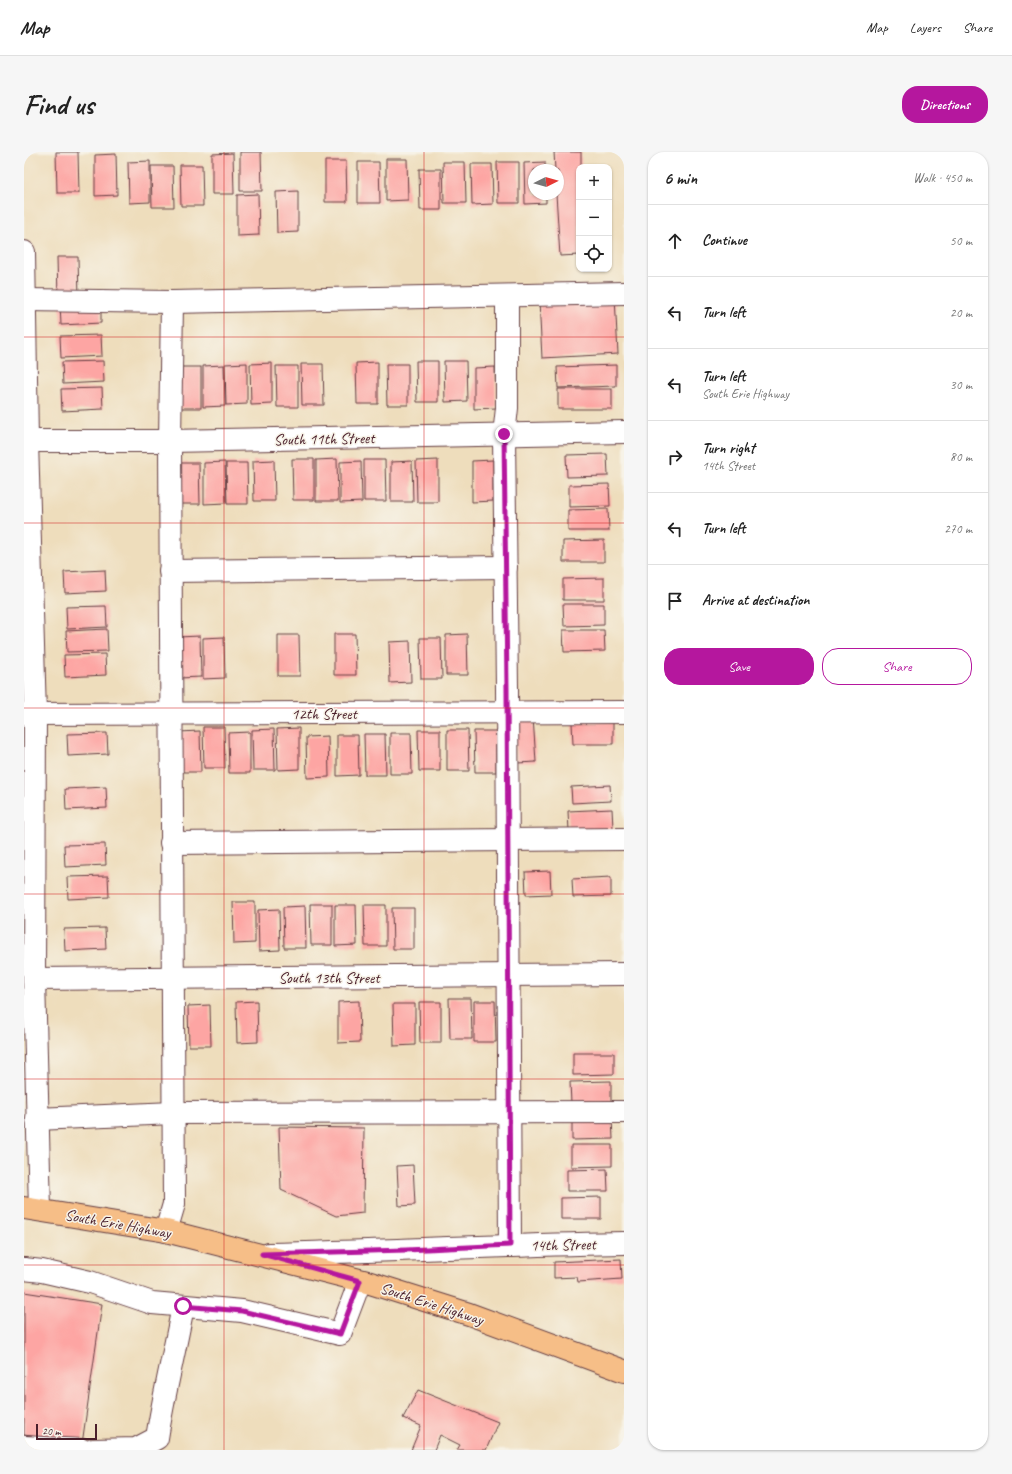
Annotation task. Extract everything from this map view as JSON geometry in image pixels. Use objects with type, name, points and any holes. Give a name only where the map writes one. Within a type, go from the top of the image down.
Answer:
[{"type":"main road","name":"South Erie Highway","points":[[32,1209],[166,1231],[262,1254],[360,1281],[469,1314],[624,1371]]},
{"type":"street","points":[[24,252],[34,979],[30,1096],[37,1119],[32,1209]]},
{"type":"street","points":[[24,286],[172,302],[624,293]]},
{"type":"street","points":[[507,296],[507,408],[504,434],[508,712],[508,1112],[510,1245]]},
{"type":"street","points":[[166,1231],[174,1204],[170,571],[172,302]]},
{"type":"street","name":"South 11th Street","points":[[26,441],[170,441],[624,432]]},
{"type":"street","points":[[170,571],[506,568]]},
{"type":"street","name":"12th Street","points":[[30,714],[624,712]]},
{"type":"street","points":[[171,843],[624,839]]},
{"type":"street","name":"South 13th Street","points":[[34,979],[624,974]]},
{"type":"street","points":[[37,1119],[173,1113],[624,1112]]},
{"type":"street","name":"14th Street","points":[[262,1254],[406,1250],[510,1245],[624,1243]]},
{"type":"street","points":[[24,1269],[42,1271],[90,1282],[152,1303],[242,1311],[340,1334],[360,1281]]},
{"type":"street","points":[[93,1450],[136,1449],[157,1438],[183,1306]]},
{"type":"street","points":[[24,1447],[82,1450]]},
{"type":"building","points":[[56,152],[78,152],[79,193],[57,193]]},
{"type":"building","points":[[240,152],[261,152],[262,191],[240,191]]},
{"type":"building","points":[[554,152],[581,152],[581,164],[576,164],[576,255],[560,256],[556,200],[564,200],[564,164],[555,164]]},
{"type":"building","points":[[233,153],[234,194],[212,194],[212,154]]},
{"type":"building","points":[[116,154],[117,195],[95,196],[95,155]]},
{"type":"building","points":[[386,159],[407,159],[408,200],[386,201]]},
{"type":"building","points":[[150,161],[150,202],[129,203],[128,162]]},
{"type":"building","points":[[325,161],[346,161],[347,202],[325,202]]},
{"type":"building","points":[[358,162],[379,162],[380,203],[358,203]]},
{"type":"building","points":[[443,162],[465,162],[466,203],[444,203]]},
{"type":"building","points":[[497,162],[519,162],[519,203],[498,203]]},
{"type":"building","points":[[545,162],[545,164],[528,164],[528,200],[546,200],[546,203],[525,204],[524,163]]},
{"type":"building","points":[[471,164],[492,164],[493,204],[472,205]]},
{"type":"building","points":[[180,165],[202,165],[203,206],[181,206]]},
{"type":"building","points":[[151,166],[173,166],[174,207],[152,207]]},
{"type":"building","points":[[419,169],[441,169],[441,210],[420,210]]},
{"type":"building","points":[[298,191],[298,232],[277,233],[276,192]]},
{"type":"building","points":[[258,194],[259,235],[237,236],[237,195]]},
{"type":"building","points":[[57,257],[78,257],[79,298],[58,298]]},
{"type":"building","points":[[615,297],[618,354],[542,358],[539,300]]},
{"type":"building","points":[[101,302],[101,323],[61,325],[60,303]]},
{"type":"building","points":[[101,335],[102,356],[61,358],[60,336]]},
{"type":"building","points":[[103,361],[104,382],[63,384],[62,362]]},
{"type":"building","points":[[416,361],[438,361],[438,402],[417,402]]},
{"type":"building","points":[[444,361],[466,361],[467,401],[445,402]]},
{"type":"building","points":[[378,362],[378,404],[357,404],[356,363]]},
{"type":"building","points":[[247,363],[247,404],[226,405],[225,364]]},
{"type":"building","points":[[272,363],[272,404],[251,405],[250,364]]},
{"type":"building","points":[[301,364],[323,364],[324,405],[302,405]]},
{"type":"building","points":[[386,364],[408,364],[408,405],[387,405]]},
{"type":"building","points":[[224,365],[225,406],[203,407],[203,366]]},
{"type":"building","points":[[616,365],[616,386],[558,388],[557,367]]},
{"type":"building","points":[[276,366],[298,366],[298,407],[277,407]]},
{"type":"building","points":[[180,367],[201,367],[201,408],[180,408]]},
{"type":"building","points":[[495,367],[496,408],[474,409],[474,368]]},
{"type":"building","points":[[102,388],[103,409],[62,411],[61,389]]},
{"type":"building","points":[[558,389],[612,389],[612,409],[558,409]]},
{"type":"building","points":[[607,454],[608,476],[567,477],[566,455]]},
{"type":"building","points":[[292,459],[314,459],[314,500],[293,500]]},
{"type":"building","points":[[337,459],[338,501],[316,501],[316,460]]},
{"type":"building","points":[[274,460],[275,501],[254,501],[253,461]]},
{"type":"building","points":[[364,460],[385,460],[386,501],[364,501]]},
{"type":"building","points":[[438,460],[438,502],[417,502],[416,461]]},
{"type":"building","points":[[493,460],[493,501],[472,502],[472,461]]},
{"type":"building","points":[[361,461],[362,502],[340,503],[340,462]]},
{"type":"building","points":[[412,461],[413,502],[391,502],[391,462]]},
{"type":"building","points":[[225,462],[226,503],[204,504],[204,463]]},
{"type":"building","points":[[178,463],[199,463],[200,504],[179,504]]},
{"type":"building","points":[[226,463],[247,463],[248,504],[227,504]]},
{"type":"building","points":[[609,484],[610,506],[569,507],[569,485]]},
{"type":"building","points":[[608,509],[609,531],[568,531],[568,510]]},
{"type":"building","points":[[604,540],[604,562],[563,562],[563,541]]},
{"type":"building","points":[[105,570],[106,591],[65,593],[64,572]]},
{"type":"building","points":[[604,578],[604,600],[563,600],[563,579]]},
{"type":"building","points":[[563,604],[604,604],[604,625],[564,626]]},
{"type":"building","points":[[106,606],[107,627],[67,629],[66,607]]},
{"type":"building","points":[[107,629],[108,651],[67,652],[66,631]]},
{"type":"building","points":[[563,630],[604,630],[605,651],[564,652]]},
{"type":"building","points":[[334,634],[355,634],[356,675],[334,675]]},
{"type":"building","points":[[467,634],[468,675],[446,675],[446,635]]},
{"type":"building","points":[[278,635],[299,635],[300,676],[278,676]]},
{"type":"building","points":[[200,636],[201,677],[179,678],[178,637]]},
{"type":"building","points":[[224,637],[225,678],[203,679],[203,638]]},
{"type":"building","points":[[420,638],[441,638],[442,679],[421,679]]},
{"type":"building","points":[[410,641],[411,682],[390,683],[389,642]]},
{"type":"building","points":[[105,654],[106,675],[65,677],[64,655]]},
{"type":"building","points":[[533,717],[536,762],[517,763],[514,718]]},
{"type":"building","points":[[613,722],[613,744],[573,744],[572,723]]},
{"type":"building","points":[[203,727],[224,727],[225,768],[204,768]]},
{"type":"building","points":[[299,728],[299,769],[278,770],[277,729]]},
{"type":"building","points":[[274,729],[275,770],[253,770],[252,730]]},
{"type":"building","points":[[418,730],[440,730],[440,771],[419,771]]},
{"type":"building","points":[[447,730],[468,730],[469,771],[447,771]]},
{"type":"building","points":[[200,731],[201,772],[180,772],[179,732]]},
{"type":"building","points":[[474,731],[496,731],[496,772],[475,772]]},
{"type":"building","points":[[250,732],[250,773],[229,773],[228,733]]},
{"type":"building","points":[[107,733],[108,754],[68,756],[67,734]]},
{"type":"building","points":[[390,733],[411,733],[412,774],[390,774]]},
{"type":"building","points":[[364,734],[385,734],[386,775],[365,775]]},
{"type":"building","points":[[337,735],[358,735],[359,775],[337,776]]},
{"type":"building","points":[[328,736],[329,777],[307,778],[306,737]]},
{"type":"building","points":[[610,785],[611,801],[572,803],[571,787]]},
{"type":"building","points":[[106,787],[107,808],[66,810],[65,789]]},
{"type":"building","points":[[612,809],[613,828],[569,831],[568,811]]},
{"type":"building","points":[[105,844],[106,865],[65,867],[64,845]]},
{"type":"building","points":[[550,871],[551,894],[526,895],[525,872]]},
{"type":"building","points":[[108,876],[109,897],[68,899],[67,877]]},
{"type":"building","points":[[611,877],[611,896],[573,897],[572,879]]},
{"type":"building","points":[[233,902],[255,902],[255,943],[234,944]]},
{"type":"building","points":[[310,904],[332,904],[332,945],[311,945]]},
{"type":"building","points":[[335,905],[356,905],[357,945],[335,946]]},
{"type":"building","points":[[364,905],[386,905],[386,946],[365,946]]},
{"type":"building","points":[[305,906],[306,948],[284,948],[283,907]]},
{"type":"building","points":[[392,908],[414,908],[414,949],[393,949]]},
{"type":"building","points":[[279,909],[280,950],[259,951],[258,910]]},
{"type":"building","points":[[105,928],[106,949],[65,951],[64,929]]},
{"type":"building","points":[[449,998],[471,998],[472,1039],[450,1039]]},
{"type":"building","points":[[257,1001],[258,1042],[237,1043],[236,1002]]},
{"type":"building","points":[[359,1001],[360,1042],[338,1043],[338,1002]]},
{"type":"building","points":[[474,1001],[495,1001],[496,1042],[474,1042]]},
{"type":"building","points":[[419,1002],[441,1002],[441,1043],[420,1043]]},
{"type":"building","points":[[393,1004],[415,1004],[415,1045],[394,1046]]},
{"type":"building","points":[[210,1005],[211,1046],[189,1046],[188,1006]]},
{"type":"building","points":[[573,1053],[614,1053],[614,1074],[573,1075]]},
{"type":"building","points":[[611,1081],[611,1103],[571,1103],[570,1082]]},
{"type":"building","points":[[572,1118],[612,1118],[613,1139],[572,1140]]},
{"type":"building","points":[[279,1127],[364,1128],[363,1213],[336,1216],[281,1190]]},
{"type":"building","points":[[571,1145],[612,1145],[612,1166],[571,1167]]},
{"type":"building","points":[[413,1165],[415,1205],[399,1206],[397,1166]]},
{"type":"building","points":[[607,1169],[608,1191],[567,1191],[567,1170]]},
{"type":"building","points":[[601,1197],[601,1219],[561,1219],[561,1198]]},
{"type":"building","points":[[621,1259],[622,1279],[578,1282],[577,1277],[554,1278],[554,1262]]},
{"type":"building","points":[[24,1292],[102,1304],[82,1444],[24,1435]]},
{"type":"building","points":[[418,1390],[498,1422],[486,1450],[457,1450],[460,1445],[440,1435],[434,1450],[411,1450],[421,1426],[403,1418]]},
{"type":"route","points":[[183,1306],[242,1311],[340,1334],[360,1281],[262,1254],[406,1250],[510,1245],[504,434]]}]
